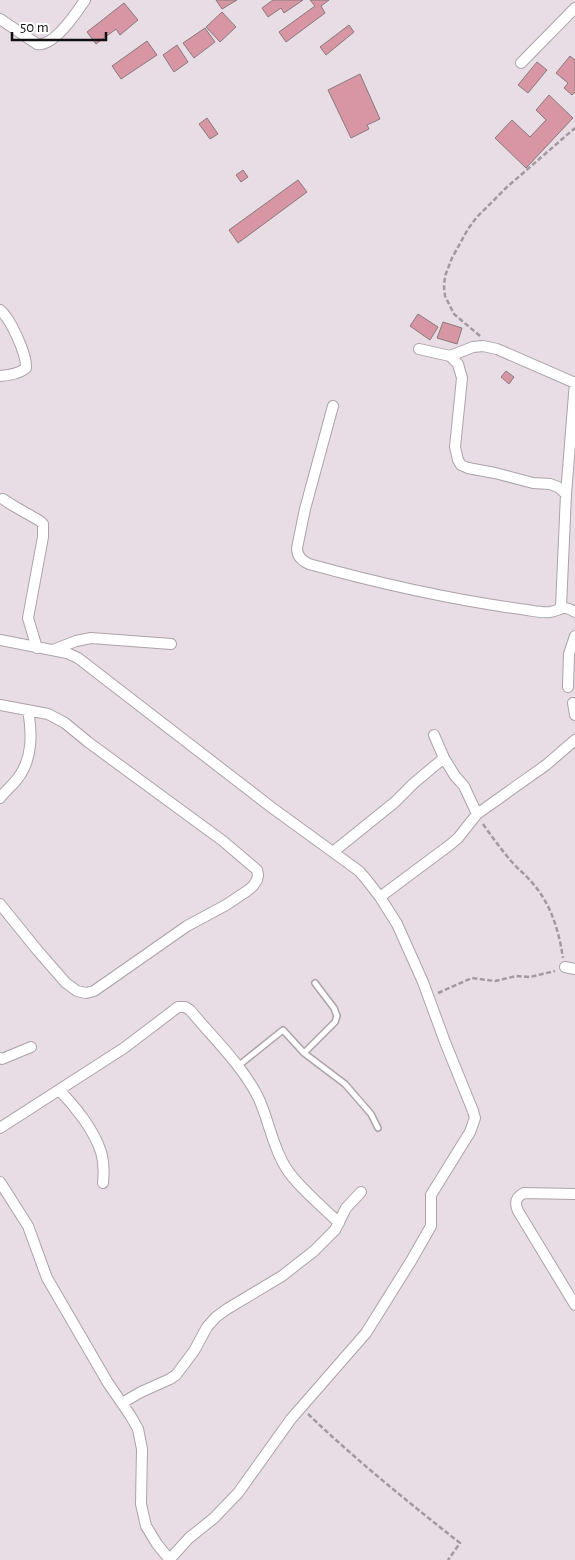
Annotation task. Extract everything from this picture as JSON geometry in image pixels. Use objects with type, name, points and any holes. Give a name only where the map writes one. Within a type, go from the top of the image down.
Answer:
[{"type":"street","points":[[0,19],[41,45],[47,43],[60,32],[86,0]]},
{"type":"street","points":[[521,64],[575,8]]},
{"type":"street","points":[[0,310],[7,316],[26,363],[26,368],[23,371],[0,376]]},
{"type":"street","points":[[419,349],[450,356],[483,346],[497,349],[575,383],[566,494],[561,607]]},
{"type":"street","points":[[450,356],[458,364],[462,378],[455,447],[461,465],[528,482],[550,484],[558,487],[566,494]]},
{"type":"street","points":[[333,406],[305,509],[297,548],[297,553],[301,558],[309,564],[446,597],[543,612],[552,612],[561,607],[575,612]]},
{"type":"street","points":[[3,500],[43,524],[43,537],[28,618],[37,648]]},
{"type":"street","points":[[568,687],[570,648],[575,636]]},
{"type":"street","points":[[52,650],[76,641],[91,638],[172,644]]},
{"type":"street","points":[[0,640],[67,653],[78,658],[271,807],[358,871],[380,898],[397,924],[474,1110],[475,1118],[474,1124],[431,1195],[430,1226],[411,1261],[366,1332],[301,1407],[238,1493],[214,1518],[189,1538],[169,1560],[146,1526],[141,1504],[142,1449],[138,1429],[108,1383],[47,1278],[28,1226],[0,1182]]},
{"type":"street","points":[[573,703],[575,715]]},
{"type":"street","points":[[0,705],[48,714],[66,723],[88,742],[223,841],[252,865],[257,870],[258,875],[253,886],[247,891],[226,905],[187,926],[94,991],[86,993],[78,991],[66,983],[0,904]]},
{"type":"street","points":[[0,798],[18,778],[28,760],[30,725],[28,710]]},
{"type":"street","points":[[434,734],[444,758],[464,786],[477,814]]},
{"type":"street","points":[[380,898],[451,844],[477,814],[546,765],[575,740]]},
{"type":"street","points":[[333,852],[395,802],[444,758]]},
{"type":"street","points":[[0,1128],[124,1048],[172,1011],[182,1006],[190,1010],[238,1066],[258,1097],[271,1135],[286,1168],[339,1223]]},
{"type":"street","points":[[0,1058],[2,1059],[31,1047]]},
{"type":"street","points":[[59,1090],[76,1107],[101,1151],[104,1165],[103,1184]]},
{"type":"street","points":[[122,1402],[176,1375],[216,1317],[282,1276],[325,1241],[339,1223],[351,1202],[361,1192]]},
{"type":"street","points":[[575,1194],[524,1193],[516,1200],[515,1204],[575,1305]]},
{"type":"lane","points":[[304,1053],[335,1022],[338,1016],[315,983]]},
{"type":"lane","points":[[238,1066],[283,1030],[304,1053],[345,1084],[372,1114],[378,1128]]},
{"type":"path","points":[[497,349],[454,314],[445,296],[445,276],[476,217],[575,128]]},
{"type":"path","points":[[428,997],[472,978],[492,981],[516,976],[530,977],[570,968],[556,923],[544,898],[535,885],[498,845],[477,814]]},
{"type":"path","points":[[301,1407],[348,1452],[460,1543],[448,1560]]},
{"type":"building","points":[[216,0],[237,0],[222,9]]},
{"type":"building","points":[[273,0],[303,0],[284,13],[281,8],[268,17],[262,8]]},
{"type":"building","points":[[310,0],[329,0],[321,6],[325,13],[286,42],[279,32],[315,6]]},
{"type":"building","points":[[124,3],[138,20],[120,35],[116,29],[96,44],[87,32]]},
{"type":"building","points":[[222,12],[236,27],[220,42],[206,27]]},
{"type":"building","points":[[349,25],[354,32],[326,55],[320,47]]},
{"type":"building","points":[[205,28],[215,42],[194,58],[183,43]]},
{"type":"building","points":[[147,41],[157,55],[121,79],[112,66]]},
{"type":"building","points":[[177,45],[188,62],[174,72],[163,55]]},
{"type":"building","points":[[570,56],[575,60],[575,92],[572,95],[564,88],[568,83],[556,73]]},
{"type":"building","points":[[537,62],[547,70],[528,93],[518,85]]},
{"type":"building","points":[[360,74],[380,119],[367,125],[369,129],[351,138],[328,90]]},
{"type":"building","points":[[549,95],[573,118],[526,168],[495,138],[512,120],[530,137],[546,120],[536,110]]},
{"type":"building","points":[[207,118],[218,134],[210,139],[199,124]]},
{"type":"building","points":[[243,170],[248,177],[241,182],[236,175]]},
{"type":"building","points":[[298,180],[307,192],[238,243],[229,230]]},
{"type":"building","points":[[418,314],[438,327],[430,340],[410,326]]},
{"type":"building","points":[[443,322],[462,328],[457,344],[437,338]]},
{"type":"building","points":[[506,371],[514,377],[509,384],[501,377]]}]
